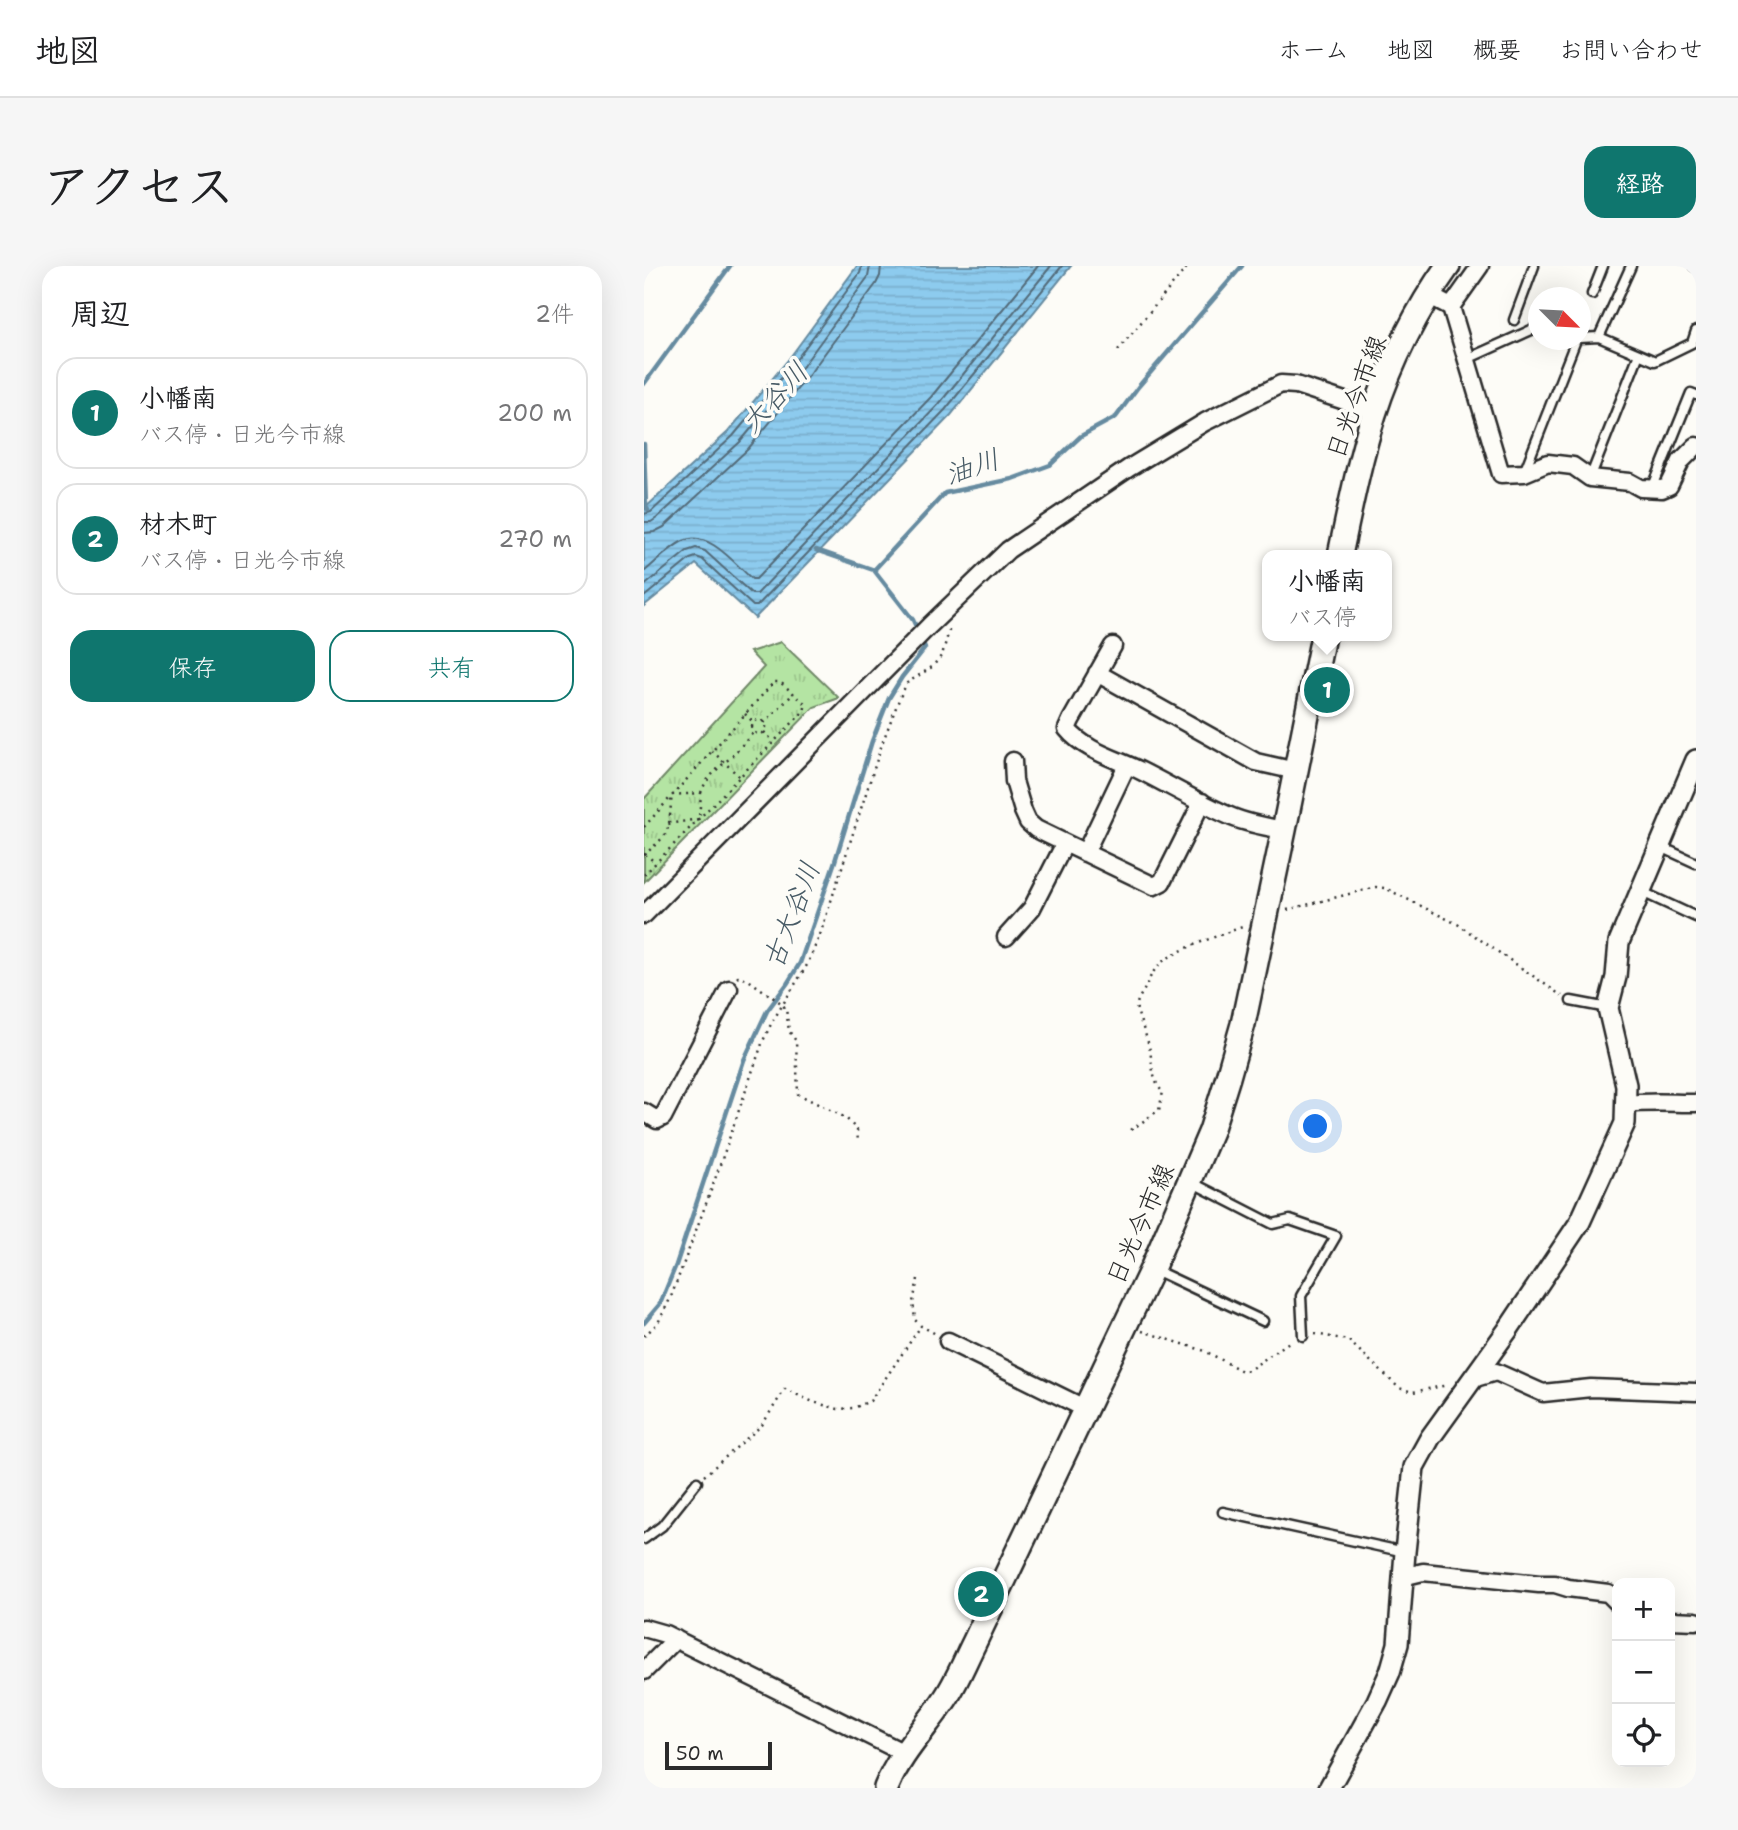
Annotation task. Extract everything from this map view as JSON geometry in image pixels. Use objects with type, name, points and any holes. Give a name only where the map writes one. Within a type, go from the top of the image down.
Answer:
[{"type":"main road","name":"日光今市線","points":[[1341,550],[1361,459],[1375,411],[1428,295],[1448,266]]},
{"type":"main road","name":"日光今市線","points":[[886,1788],[904,1753],[946,1698],[974,1643],[1152,1269],[1211,1131],[1239,1037],[1322,641]]},
{"type":"street","points":[[1451,307],[1480,266]]},
{"type":"street","points":[[1428,295],[1451,307],[1501,474],[1524,473],[1548,463],[1573,466],[1590,478],[1630,482],[1640,488],[1662,489],[1669,486],[1681,461],[1696,446]]},
{"type":"street","points":[[644,915],[1008,550],[1129,468],[1205,422],[1281,384],[1296,384],[1375,411]]},
{"type":"street","points":[[1113,646],[1067,729],[1073,736],[1112,760],[1233,817],[1284,830]]},
{"type":"street","points":[[1097,673],[1256,762],[1296,771]]},
{"type":"street","points":[[1329,1788],[1377,1701],[1390,1672],[1398,1644],[1414,1467],[1430,1438],[1507,1331],[1580,1222],[1625,1123],[1626,1085],[1608,1008],[1616,977],[1619,942],[1696,760]]},
{"type":"street","points":[[1013,761],[1014,781],[1028,822],[1036,829],[1154,886],[1162,882],[1202,802]]},
{"type":"street","points":[[1085,853],[1127,765]]},
{"type":"street","points":[[1006,937],[1032,908],[1065,843]]},
{"type":"street","points":[[644,1112],[657,1120],[663,1117],[729,989]]},
{"type":"street","points":[[1626,1104],[1649,1101],[1696,1103]]},
{"type":"street","points":[[948,1341],[1086,1409]]},
{"type":"street","points":[[1472,1380],[1496,1372],[1544,1393],[1591,1388],[1696,1392]]},
{"type":"street","points":[[1402,1577],[1423,1572],[1555,1584],[1608,1593],[1612,1597]]},
{"type":"street","points":[[1675,1620],[1696,1621]]},
{"type":"street","points":[[644,1628],[676,1639],[904,1753]]},
{"type":"street","points":[[644,1671],[676,1639]]},
{"type":"lane","points":[[1514,320],[1534,266]]},
{"type":"lane","points":[[1592,293],[1603,266]]},
{"type":"lane","points":[[1600,337],[1630,266]]},
{"type":"lane","points":[[1591,338],[1600,337],[1655,361],[1692,343],[1696,331]]},
{"type":"lane","points":[[1467,359],[1528,332]]},
{"type":"lane","points":[[1524,473],[1574,350]]},
{"type":"lane","points":[[1590,478],[1639,354]]},
{"type":"lane","points":[[1652,489],[1691,393],[1696,395]]},
{"type":"lane","points":[[1659,846],[1696,863]]},
{"type":"lane","points":[[1640,891],[1696,917]]},
{"type":"lane","points":[[1571,1001],[1608,1008]]},
{"type":"lane","points":[[1190,1182],[1273,1224],[1290,1220],[1336,1236],[1301,1296],[1303,1336]]},
{"type":"lane","points":[[1152,1269],[1263,1321]]},
{"type":"lane","points":[[644,1539],[662,1526],[696,1482]]},
{"type":"lane","points":[[1223,1512],[1405,1552]]},
{"type":"path","points":[[1118,350],[1188,266]]},
{"type":"path","points":[[644,1336],[658,1323],[671,1297],[764,1041],[782,1004],[807,965],[820,935],[878,754],[900,697],[907,683],[932,667],[942,655],[949,631],[934,622]]},
{"type":"path","points":[[644,827],[774,682],[780,682],[806,704],[804,711],[644,875]]},
{"type":"path","points":[[764,723],[794,693]]},
{"type":"path","points":[[745,714],[754,723]]},
{"type":"path","points":[[754,723],[764,723]]},
{"type":"path","points":[[754,723],[754,732]]},
{"type":"path","points":[[764,723],[764,732]]},
{"type":"path","points":[[754,732],[764,732]]},
{"type":"path","points":[[699,819],[704,786],[754,732]]},
{"type":"path","points":[[764,732],[774,742]]},
{"type":"path","points":[[712,751],[740,777]]},
{"type":"path","points":[[672,795],[701,793]]},
{"type":"path","points":[[656,863],[644,854],[665,834],[672,795]]},
{"type":"path","points":[[668,824],[699,819]]},
{"type":"path","points":[[1311,904],[1376,887],[1385,888],[1459,925],[1571,1001]]},
{"type":"path","points":[[1131,1130],[1159,1110],[1163,1092],[1155,1080],[1145,1033],[1136,1009],[1138,1002],[1154,970],[1163,961],[1218,936]]},
{"type":"path","points":[[729,989],[738,977],[747,979],[782,1004],[786,1009],[789,1031],[796,1041],[798,1094],[846,1118],[857,1130],[858,1142]]},
{"type":"path","points":[[918,1279],[913,1301],[915,1320],[948,1341]]},
{"type":"path","points":[[696,1482],[762,1425],[785,1389],[813,1402],[838,1409],[854,1408],[870,1401],[921,1326]]},
{"type":"path","points":[[1125,1326],[1205,1351],[1241,1371],[1249,1370],[1295,1337],[1317,1333],[1348,1340],[1399,1388],[1413,1392],[1472,1380]]},
{"type":"green space","points":[[781,642],[839,698],[814,707],[644,882],[644,799],[764,667],[750,652]]},
{"type":"water","name":"大谷川","points":[[857,266],[1071,266],[951,415],[755,618],[696,564],[644,606],[644,509],[728,432],[788,360]]},
{"type":"waterway","points":[[644,384],[730,266]]},
{"type":"waterway","name":"油川","points":[[874,570],[945,493],[1012,479],[1050,465],[1081,436],[1116,417],[1138,387],[1242,266]]},
{"type":"waterway","points":[[644,444],[648,510]]},
{"type":"waterway","name":"油川","points":[[816,550],[874,570]]},
{"type":"waterway","name":"古大谷川","points":[[874,570],[913,620],[918,631]]},
{"type":"waterway","name":"古大谷川","points":[[644,1323],[660,1304],[676,1265],[744,1060],[767,1011],[800,963],[872,741],[889,698],[925,648],[922,639]]},
{"type":"place","name":"小幡南","points":[[1327,690]]},
{"type":"place","name":"材木町","points":[[981,1594]]}]
